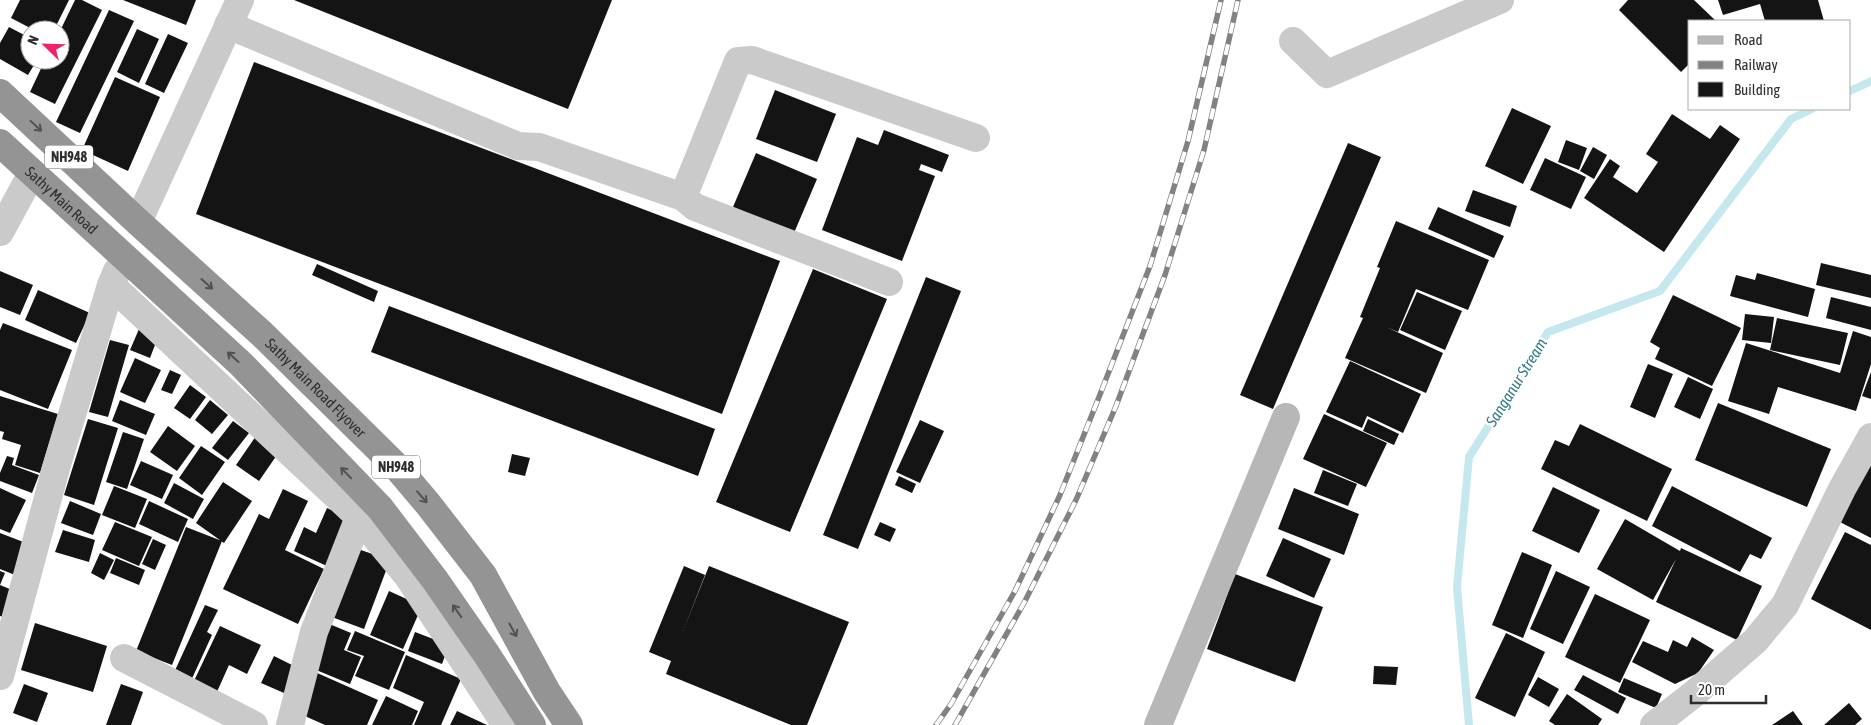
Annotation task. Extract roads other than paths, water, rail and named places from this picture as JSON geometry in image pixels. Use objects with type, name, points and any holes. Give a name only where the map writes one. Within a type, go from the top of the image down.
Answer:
[{"type":"highway","name":"NH948","points":[[0,93],[138,222]]},
{"type":"highway","name":"Sathy Main Road","points":[[0,143],[124,256]]},
{"type":"highway","name":"Sathy Main Road Flyover","points":[[138,222],[262,334],[395,466],[428,504],[483,575],[547,692],[568,725]]},
{"type":"highway","name":"NH948","points":[[124,256],[240,364],[380,508],[435,580],[487,655],[532,725]]},
{"type":"street","points":[[138,222],[240,0]]},
{"type":"street","points":[[1293,41],[1327,74],[1500,0]]},
{"type":"street","points":[[228,26],[518,146],[539,148],[683,197],[695,207],[889,282]]},
{"type":"street","points":[[683,197],[738,61],[752,60],[976,138]]},
{"type":"street","points":[[0,232],[32,173]]},
{"type":"street","points":[[0,676],[56,468],[111,285],[124,256]]},
{"type":"street","points":[[111,285],[359,517],[407,575],[506,725]]},
{"type":"street","points":[[1158,725],[1286,417]]},
{"type":"street","points":[[1654,725],[1695,693],[1755,641],[1785,605],[1838,497],[1871,437]]},
{"type":"street","points":[[290,725],[314,632],[359,517]]},
{"type":"street","points":[[124,658],[254,725]]},
{"type":"waterway","name":"Sanganur Stream","points":[[1851,91],[1871,81]]},
{"type":"waterway","name":"Sanganur Stream","points":[[1469,725],[1457,587],[1469,457],[1548,332],[1660,291],[1791,119],[1810,110]]},
{"type":"railway","points":[[936,725],[951,704],[1015,591],[1060,495],[1101,392],[1150,266],[1188,141],[1221,0]]},
{"type":"railway","points":[[955,725],[1024,603],[1076,500],[1116,406],[1165,275],[1204,150],[1238,0]]}]
